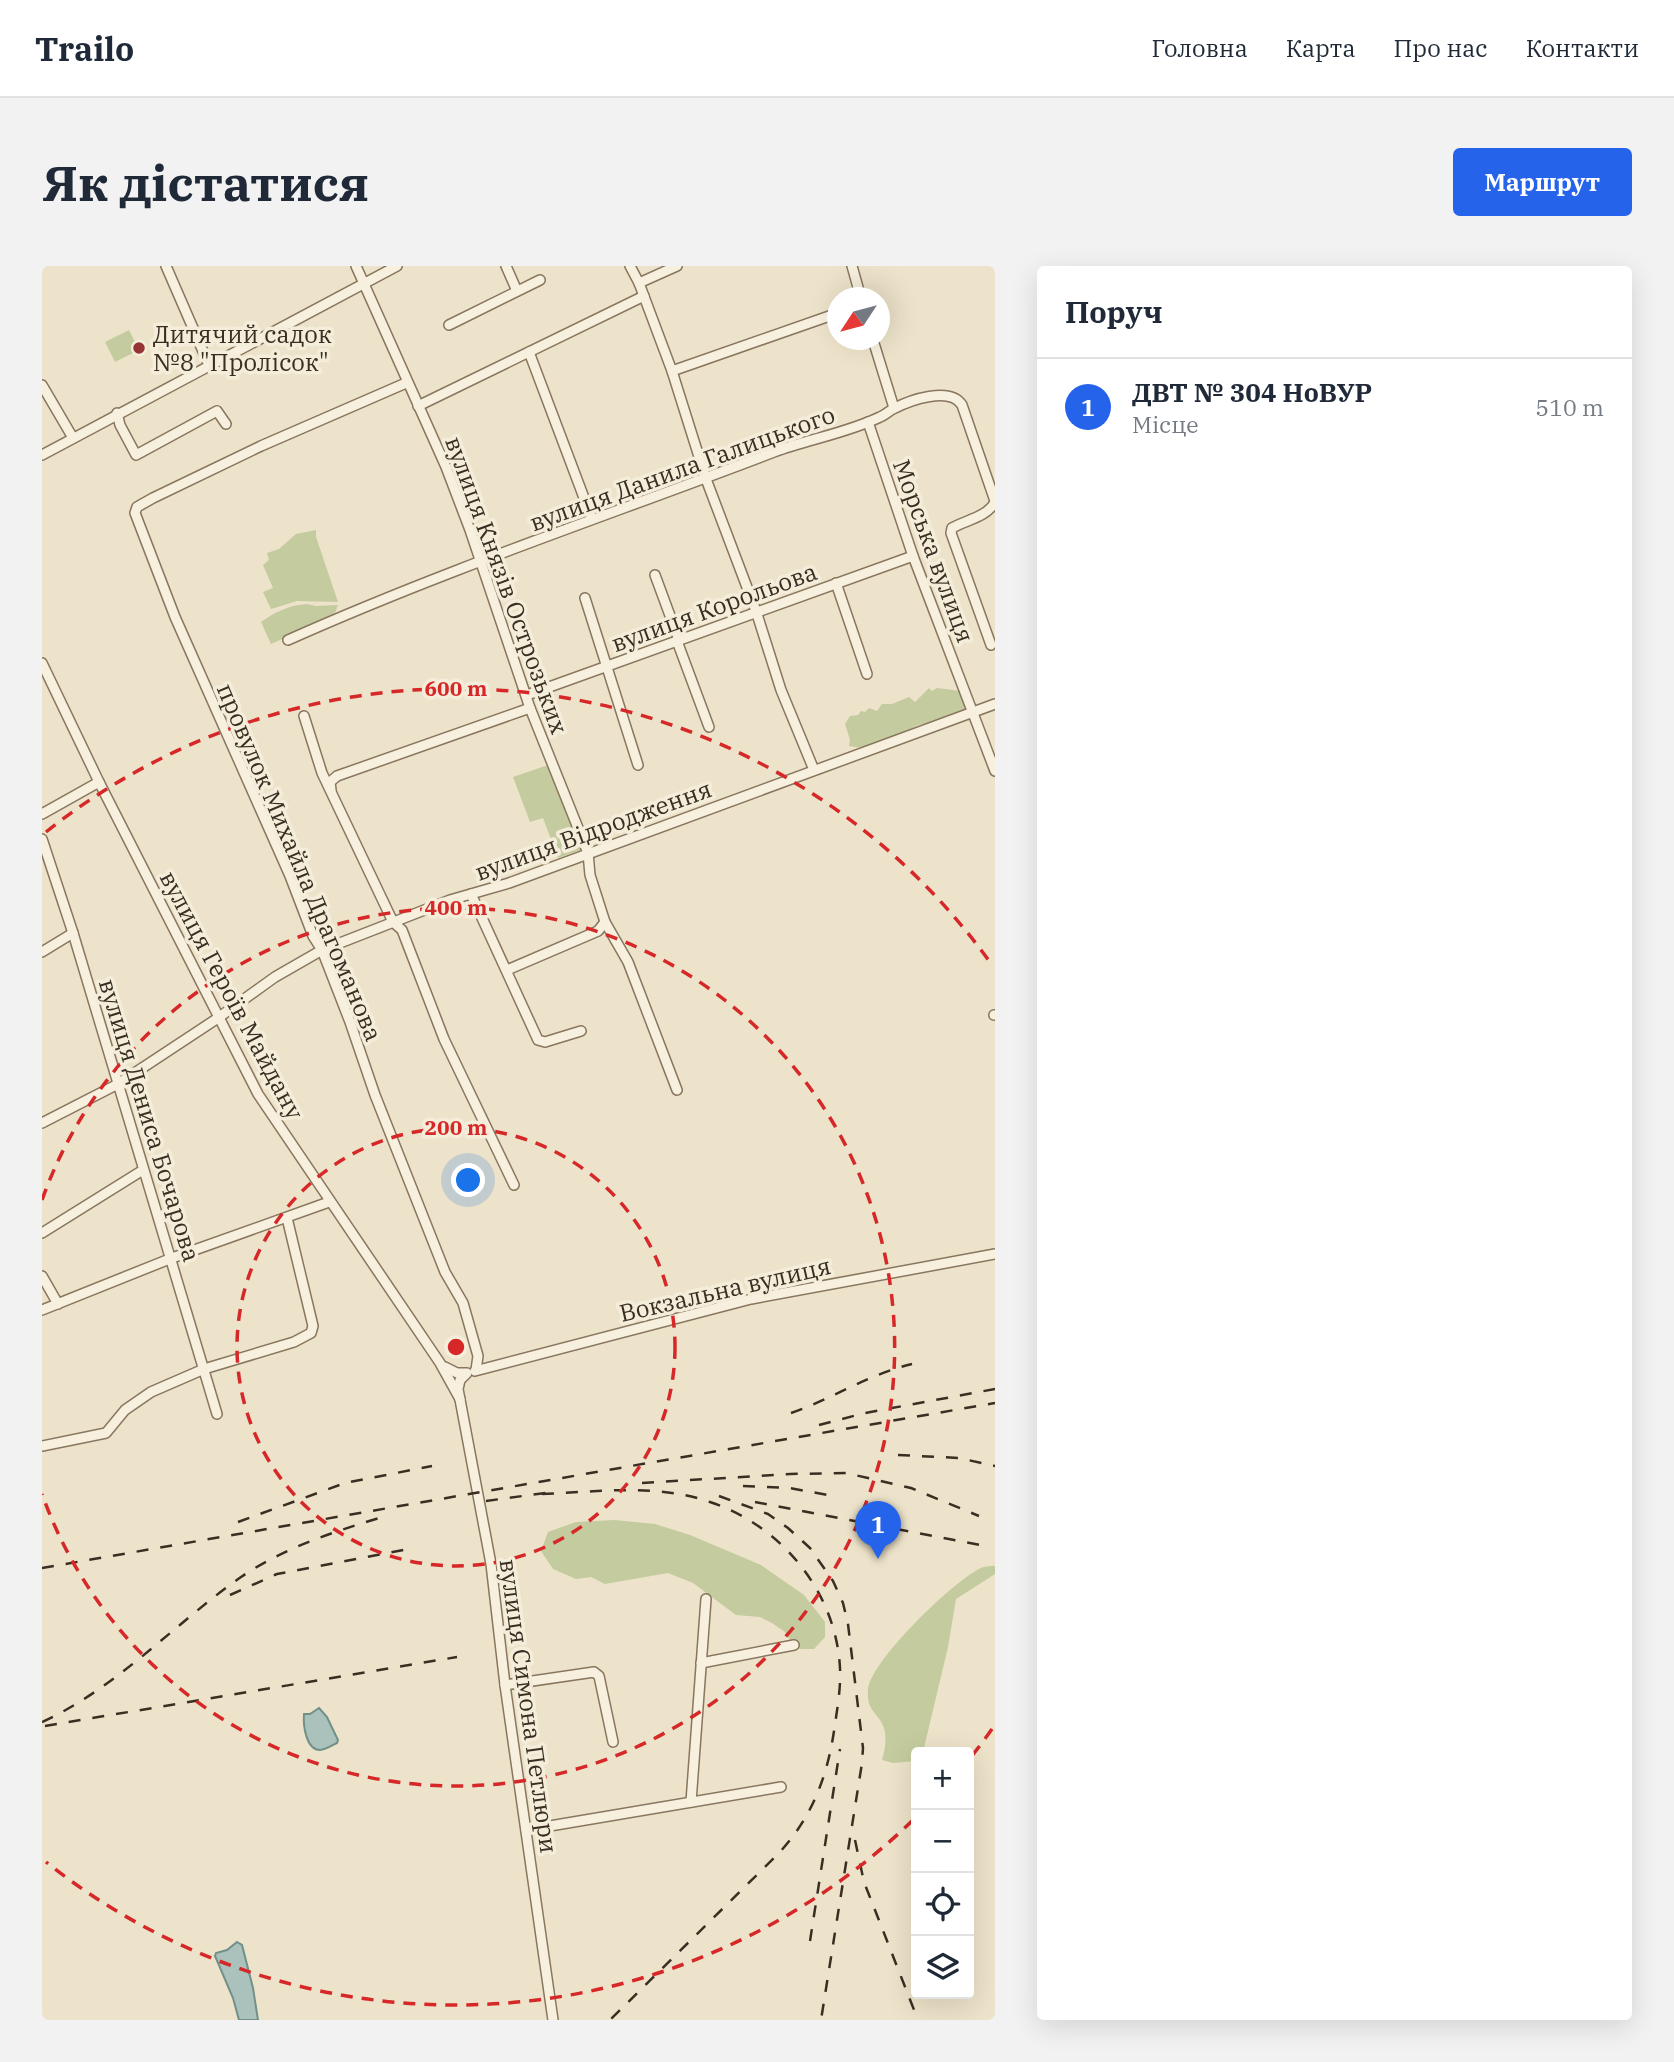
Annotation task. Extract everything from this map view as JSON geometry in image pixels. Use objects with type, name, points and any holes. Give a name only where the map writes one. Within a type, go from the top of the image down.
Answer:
[{"type":"street","points":[[166,266],[209,365]]},
{"type":"street","name":"вулиця Князів Острозьких","points":[[356,266],[406,383],[446,467],[482,563],[530,708],[588,853],[590,874],[605,922],[628,962],[677,1090]]},
{"type":"street","points":[[42,455],[397,266]]},
{"type":"street","points":[[506,266],[517,291]]},
{"type":"street","points":[[631,266],[756,611],[781,690],[814,770]]},
{"type":"street","points":[[639,283],[677,266]]},
{"type":"street","points":[[852,266],[858,287]]},
{"type":"street","points":[[449,325],[540,280]]},
{"type":"street","points":[[418,406],[644,296]]},
{"type":"street","points":[[671,371],[827,317]]},
{"type":"street","points":[[876,350],[894,408]]},
{"type":"street","points":[[530,352],[592,519]]},
{"type":"street","name":"провулок Михайла Драгоманова","points":[[406,383],[261,446],[137,507],[135,513],[175,617],[321,950],[350,1022],[374,1095],[444,1272],[468,1315],[478,1356],[472,1372],[460,1380],[460,1399]]},
{"type":"street","points":[[42,385],[74,438]]},
{"type":"street","name":"вулиця Данила Галицького","points":[[288,640],[337,618],[592,519],[777,451],[868,422],[894,408],[935,396],[958,399],[995,501]]},
{"type":"street","points":[[117,413],[120,425],[136,455],[217,411],[226,424]]},
{"type":"street","name":"Морська вулиця","points":[[868,422],[913,556],[995,771]]},
{"type":"street","points":[[991,645],[951,533],[952,528],[962,522],[987,513],[995,501]]},
{"type":"street","name":"вулиця Корольова","points":[[527,695],[913,556]]},
{"type":"street","points":[[655,575],[709,727]]},
{"type":"street","points":[[836,583],[867,674]]},
{"type":"street","points":[[585,598],[638,765]]},
{"type":"street","name":"вулиця Героїв Майдану","points":[[42,663],[99,782],[258,1094],[440,1363],[460,1399]]},
{"type":"street","name":"вулиця Відродження","points":[[42,1124],[118,1084],[275,977],[321,950],[995,704]]},
{"type":"street","points":[[331,792],[330,782],[337,776],[530,708]]},
{"type":"street","points":[[304,716],[322,773],[393,922],[402,930],[444,1039],[514,1185]]},
{"type":"street","points":[[42,814],[99,782]]},
{"type":"street","name":"вулиця Дениса Бочарова","points":[[42,839],[172,1258],[217,1414]]},
{"type":"street","points":[[471,894],[538,1040],[545,1042],[581,1031]]},
{"type":"street","points":[[507,970],[598,931],[605,922]]},
{"type":"street","points":[[42,952],[73,933]]},
{"type":"street","points":[[42,1233],[143,1170]]},
{"type":"street","points":[[42,1310],[172,1258],[329,1202]]},
{"type":"street","points":[[42,1446],[106,1433],[125,1410],[151,1392],[204,1370],[294,1342],[311,1333],[313,1326],[287,1218]]},
{"type":"street","name":"Вокзальна вулиця","points":[[472,1372],[751,1299],[995,1254]]},
{"type":"street","points":[[42,1276],[58,1304]]},
{"type":"street","points":[[440,1363],[457,1373],[472,1372]]},
{"type":"street","name":"вулиця Симона Петлюри","points":[[460,1399],[491,1564],[505,1685],[553,2020]]},
{"type":"street","points":[[691,1802],[706,1599]]},
{"type":"street","points":[[701,1663],[794,1645]]},
{"type":"street","points":[[505,1685],[594,1672],[599,1676],[613,1742]]},
{"type":"street","points":[[526,1830],[781,1787]]},
{"type":"green space","points":[[129,330],[139,350],[115,362],[105,342]]},
{"type":"green space","points":[[316,530],[338,602],[297,601],[271,609],[263,592],[273,588],[263,565],[269,560],[267,553],[279,549],[296,534]]},
{"type":"green space","points":[[307,604],[338,605],[334,616],[271,644],[261,622],[282,610]]},
{"type":"green space","points":[[929,688],[932,691],[937,688],[961,691],[965,708],[862,748],[849,746],[845,724],[850,716],[858,715],[869,708],[877,711],[882,704],[892,704],[909,697],[915,702]]},
{"type":"green space","points":[[548,765],[581,846],[581,850],[558,858],[543,818],[530,822],[513,777]]},
{"type":"green space","points":[[614,1520],[655,1524],[690,1535],[761,1565],[804,1595],[825,1622],[825,1637],[814,1649],[796,1649],[785,1632],[772,1623],[760,1617],[736,1615],[693,1583],[668,1573],[605,1584],[591,1577],[576,1579],[553,1569],[541,1551],[548,1532],[576,1522]]},
{"type":"green space","points":[[995,1566],[995,1574],[956,1599],[948,1647],[924,1747],[911,1747],[911,1761],[893,1763],[882,1760],[884,1728],[871,1708],[868,1697],[872,1677],[897,1642],[933,1605],[967,1577],[985,1567]]},
{"type":"water","points":[[319,1708],[327,1717],[338,1740],[337,1743],[320,1750],[311,1746],[304,1719],[304,1714],[310,1714]]},
{"type":"water","points":[[237,1942],[242,1945],[258,2020],[239,2020],[233,1998],[215,1956]]},
{"type":"railway","points":[[791,1413],[881,1374],[912,1364]]},
{"type":"railway","points":[[819,1425],[865,1413],[995,1389]]},
{"type":"railway","points":[[42,1568],[995,1403]]},
{"type":"railway","points":[[898,1455],[959,1458],[995,1466]]},
{"type":"railway","points":[[238,1522],[345,1483],[432,1466]]},
{"type":"railway","points":[[642,1483],[846,1473],[911,1488],[979,1516]]},
{"type":"railway","points":[[743,1486],[789,1488],[828,1495]]},
{"type":"railway","points":[[542,1494],[627,1490],[669,1492],[710,1502],[760,1527],[782,1545],[816,1588],[828,1613],[840,1668],[837,1707],[827,1765],[816,1797],[800,1827],[778,1854],[610,2020]]},
{"type":"railway","points":[[486,1501],[552,1492]]},
{"type":"railway","points":[[719,1496],[768,1514],[810,1548],[833,1581],[843,1603],[848,1624],[863,1748],[862,1763],[821,2020]]},
{"type":"railway","points":[[755,1502],[986,1546]]},
{"type":"railway","points":[[42,1722],[69,1708],[120,1674],[216,1595],[257,1567],[308,1542],[379,1518]]},
{"type":"railway","points":[[230,1595],[277,1574],[408,1549]]},
{"type":"railway","points":[[45,1726],[457,1657]]},
{"type":"railway","points":[[810,1941],[840,1749]]},
{"type":"railway","points":[[855,1840],[864,1882],[918,2020]]},
{"type":"place","name":"Дитячий садок №8 \"Пролісок\"","points":[[139,348]]},
{"type":"place","name":"ДВТ № 304 НоВУР","points":[[878,1559]]}]
